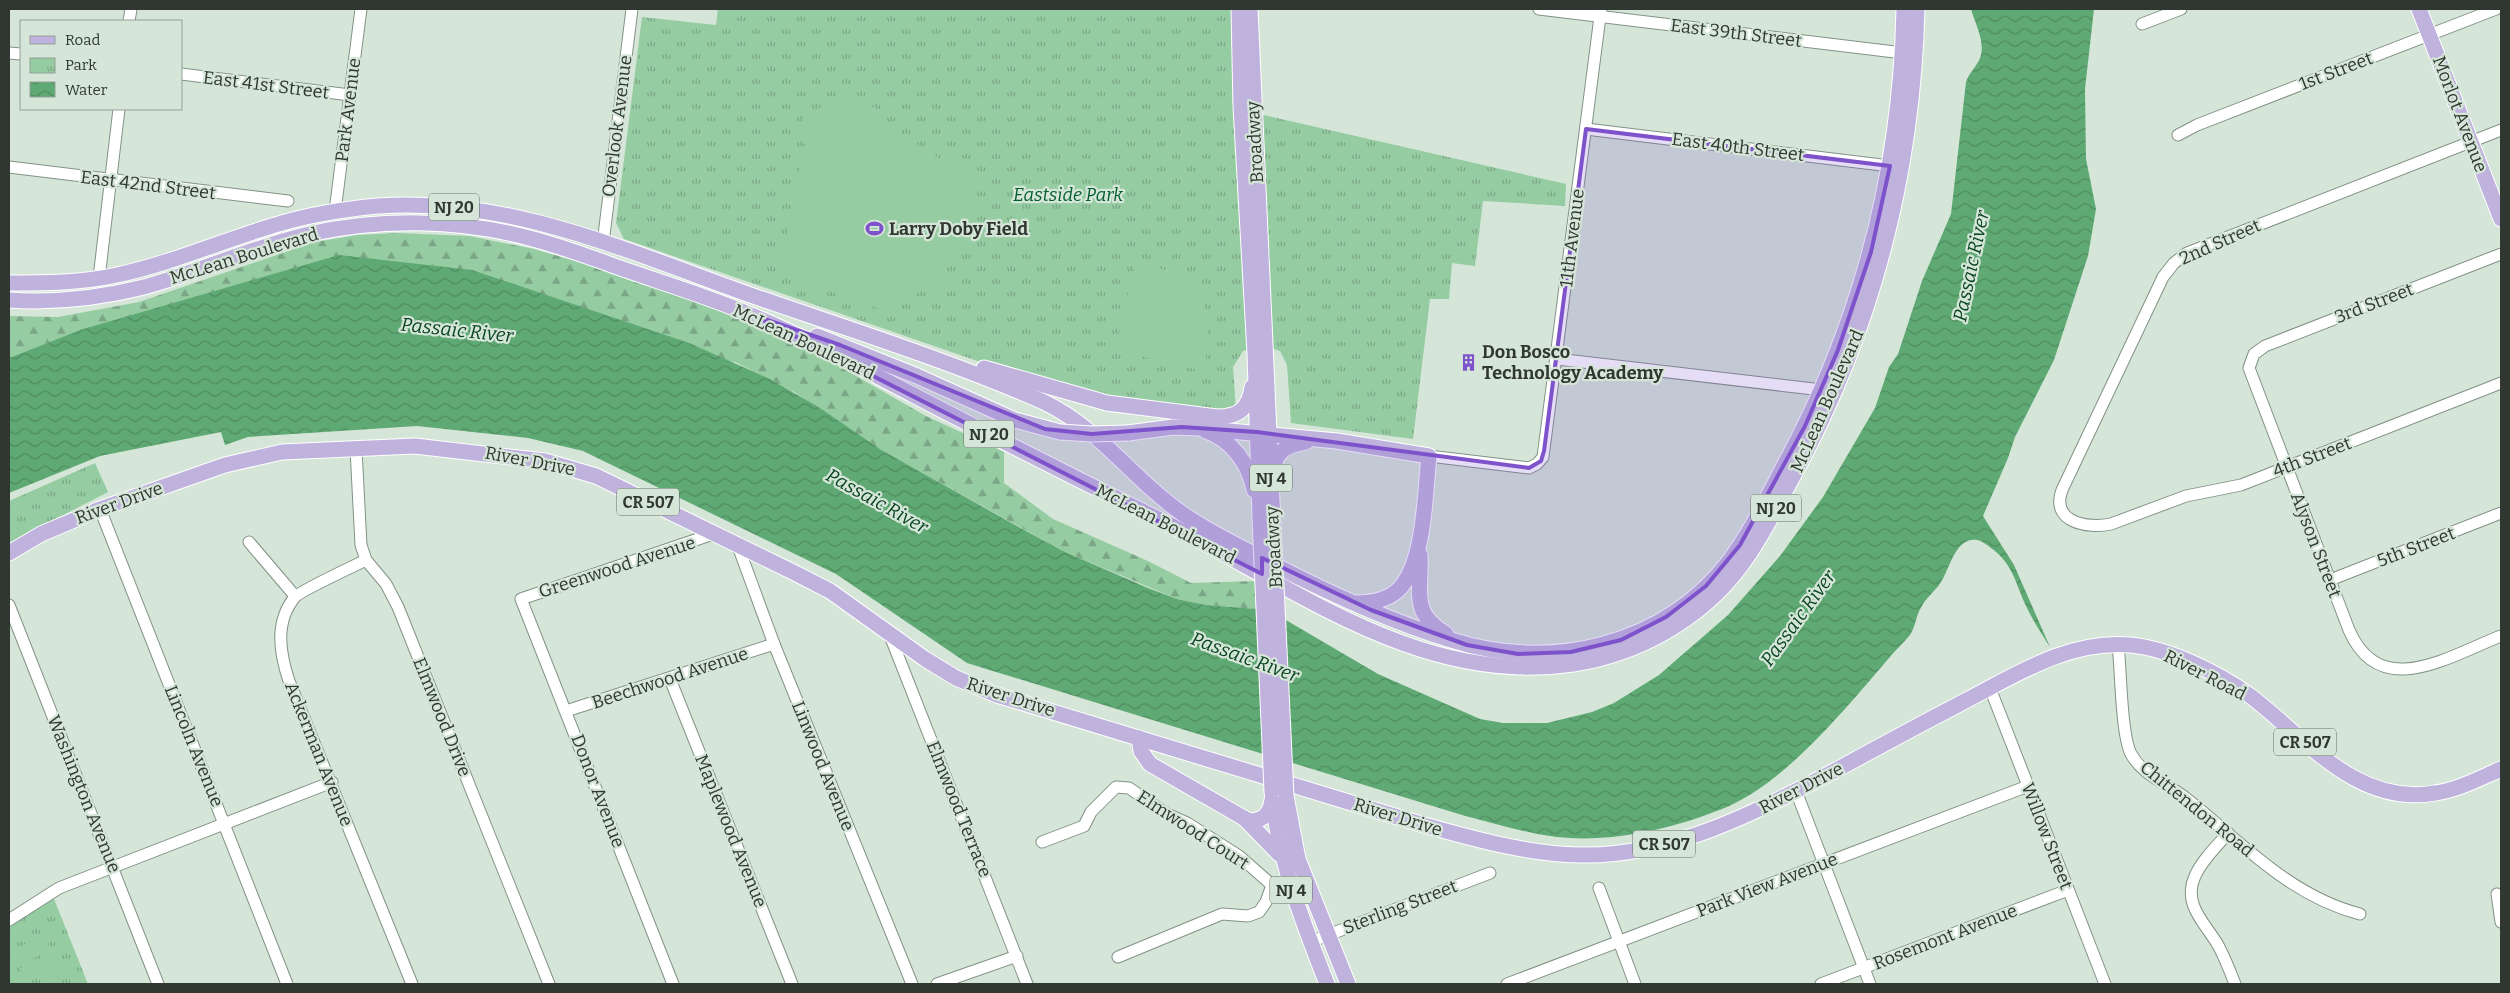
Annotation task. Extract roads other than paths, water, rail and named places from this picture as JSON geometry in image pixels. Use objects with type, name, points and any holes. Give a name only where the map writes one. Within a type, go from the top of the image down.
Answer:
[{"type":"main road","name":"Broadway","points":[[1239,9],[1241,107],[1260,353]]},
{"type":"main road","name":"Broadway","points":[[1250,9],[1266,520],[1283,862],[1310,942],[1327,984]]},
{"type":"main road","name":"McLean Boulevard","points":[[9,283],[44,284],[98,278],[171,261],[280,224],[335,211],[398,205],[466,208],[540,222],[887,343],[1010,388],[1059,409],[1099,437],[1151,488],[1186,516],[1271,562],[1351,602],[1467,645],[1518,654],[1571,652],[1621,640],[1651,626],[1679,608],[1706,586],[1740,545],[1790,454],[1822,390],[1864,276],[1890,166],[1903,53],[1904,9]]},
{"type":"main road","name":"McLean Boulevard","points":[[9,300],[54,300],[106,295],[160,282],[259,248],[312,234],[362,226],[415,223],[468,226],[538,240],[754,316],[1186,533],[1348,620],[1395,642],[1448,657],[1518,667],[1554,666],[1607,657],[1640,645],[1672,628],[1702,607],[1727,582],[1763,531],[1820,423],[1859,330],[1890,228],[1911,107],[1917,9]]},
{"type":"main road","name":"Morlot Avenue","points":[[2419,9],[2501,219]]},
{"type":"main road","points":[[754,316],[806,332],[879,360],[1015,420],[1060,432],[1092,434],[1128,433],[1172,427],[1198,428],[1263,433],[1394,449],[1429,456],[1419,542],[1418,596],[1423,613],[1435,627],[1467,645]]},
{"type":"main road","points":[[887,343],[940,353],[1015,378],[1107,403],[1217,418],[1234,415],[1247,405],[1260,353]]},
{"type":"main road","points":[[1198,428],[1224,441],[1242,459],[1253,482],[1266,520]]},
{"type":"main road","points":[[1266,520],[1274,461],[1280,451],[1290,445],[1318,440]]},
{"type":"main road","name":"River Drive","points":[[9,553],[40,534],[100,509],[252,458],[282,452],[415,446],[545,461],[596,476],[830,591],[956,678],[997,695],[1446,832],[1562,854],[1618,853],[1678,840],[1734,820],[1796,791],[1996,685]]},
{"type":"main road","points":[[1351,602],[1375,601],[1397,591],[1407,578],[1419,542]]},
{"type":"main road","name":"River Road","points":[[1996,685],[2029,667],[2062,654],[2118,644],[2149,648],[2164,652],[2232,685],[2337,768],[2365,785],[2379,790],[2408,795],[2435,794],[2466,784],[2501,769]]},
{"type":"main road","points":[[1139,738],[1141,750],[1150,764],[1244,818],[1274,847],[1283,862]]},
{"type":"main road","name":"Broadway","points":[[1279,793],[1298,859],[1348,984]]},
{"type":"main road","points":[[1244,818],[1256,821],[1268,814],[1272,802],[1279,793]]},
{"type":"street","name":"Park Avenue","points":[[335,211],[360,9]]},
{"type":"street","name":"Overlook Avenue","points":[[603,243],[632,9]]},
{"type":"street","name":"East 39th Street","points":[[1539,9],[1601,12],[1903,53]]},
{"type":"street","points":[[2142,24],[2182,9]]},
{"type":"street","name":"1st Street","points":[[2178,135],[2197,125],[2496,9]]},
{"type":"street","name":"11th Avenue","points":[[1429,456],[1524,468],[1537,464],[1544,451],[1601,12]]},
{"type":"street","name":"East 41st Street","points":[[182,74],[350,95]]},
{"type":"street","points":[[98,278],[119,110]]},
{"type":"street","name":"East 40th Street","points":[[1586,129],[1890,166]]},
{"type":"street","name":"2nd Street","points":[[2121,521],[2092,526],[2073,520],[2060,511],[2059,497],[2163,277],[2174,263],[2188,253],[2501,130]]},
{"type":"street","name":"East 42nd Street","points":[[9,168],[288,201]]},
{"type":"street","name":"3rd Street","points":[[2251,358],[2265,346],[2501,254]]},
{"type":"street","name":"Alyson Street","points":[[2251,358],[2250,373],[2353,640],[2365,656],[2390,670],[2412,670],[2501,636]]},
{"type":"street","points":[[1557,359],[1822,390]]},
{"type":"street","name":"4th Street","points":[[2121,521],[2186,496],[2228,490],[2501,383]]},
{"type":"street","name":"Elmwood Drive","points":[[356,448],[359,529],[366,560],[386,584],[398,607],[549,984]]},
{"type":"street","name":"Lincoln Avenue","points":[[100,509],[287,984]]},
{"type":"street","name":"5th Street","points":[[2330,580],[2501,513]]},
{"type":"street","name":"Greenwood Avenue","points":[[521,598],[713,534]]},
{"type":"street","points":[[249,542],[295,596],[366,560]]},
{"type":"street","name":"Linwood Avenue","points":[[738,546],[774,644],[912,984]]},
{"type":"street","name":"Ackerman Avenue","points":[[295,596],[285,617],[280,635],[280,649],[289,681],[332,782],[412,984]]},
{"type":"street","name":"Donor Avenue","points":[[521,598],[674,984]]},
{"type":"street","name":"Washington Avenue","points":[[9,605],[114,867],[158,984]]},
{"type":"street","name":"Elmwood Terrace","points":[[889,633],[1027,984]]},
{"type":"street","name":"Beechwood Avenue","points":[[566,711],[774,644]]},
{"type":"street","name":"Chittendon Road","points":[[2118,644],[2126,731],[2131,753],[2144,770],[2186,798],[2302,891],[2330,905],[2360,914]]},
{"type":"street","name":"Maplewood Avenue","points":[[670,678],[792,984]]},
{"type":"street","name":"Willow Street","points":[[1996,685],[2028,786],[2104,984]]},
{"type":"street","points":[[9,920],[59,888],[332,782]]},
{"type":"street","name":"Park View Avenue","points":[[1507,984],[2028,786]]},
{"type":"street","name":"Elmwood Court","points":[[1042,842],[1084,826],[1091,812],[1116,787],[1128,788],[1167,814],[1187,823],[1239,856],[1272,885]]},
{"type":"street","points":[[1796,791],[1870,984]]},
{"type":"street","points":[[2228,833],[2195,875],[2191,885],[2191,896],[2198,918],[2222,952],[2235,984]]},
{"type":"street","name":"Sterling Street","points":[[1310,942],[1490,873]]},
{"type":"street","points":[[1118,957],[1222,914],[1248,916],[1259,912],[1266,902],[1272,885],[1288,880]]},
{"type":"street","points":[[1598,888],[1635,984]]},
{"type":"street","name":"Rosemont Avenue","points":[[1822,984],[2068,890]]},
{"type":"street","points":[[2497,894],[2501,922]]},
{"type":"street","points":[[937,984],[1017,956]]},
{"type":"water","name":"Passaic River","points":[[1971,9],[2094,9],[2085,89],[2086,159],[2096,209],[2088,256],[2054,360],[2015,437],[1983,516],[2014,565],[2050,647],[2029,612],[2013,574],[2004,560],[1984,543],[1977,540],[1969,540],[1958,549],[1943,579],[1924,603],[1910,635],[1813,743],[1791,764],[1745,798],[1722,809],[1683,823],[1641,833],[1599,838],[1557,837],[1521,830],[1462,815],[967,663],[836,574],[583,451],[528,438],[417,426],[248,437],[225,445],[221,432],[100,456],[9,493],[9,358],[80,330],[339,255],[472,270],[689,343],[770,379],[820,408],[880,449],[1017,526],[1063,551],[1148,588],[1177,599],[1206,605],[1257,609],[1279,616],[1378,674],[1480,719],[1503,723],[1547,723],[1592,712],[1614,703],[1659,675],[1728,615],[1780,556],[1823,497],[1875,408],[1889,367],[1898,354],[1922,281],[1951,214],[1966,82],[1979,61],[1982,52],[1981,39]]},
{"type":"place","name":"Larry Doby Field","points":[[875,229]]},
{"type":"place","name":"Don Bosco Technology Academy","points":[[1468,362]]},
{"type":"park label","name":"Eastside Park","points":[[1068,195]]}]
